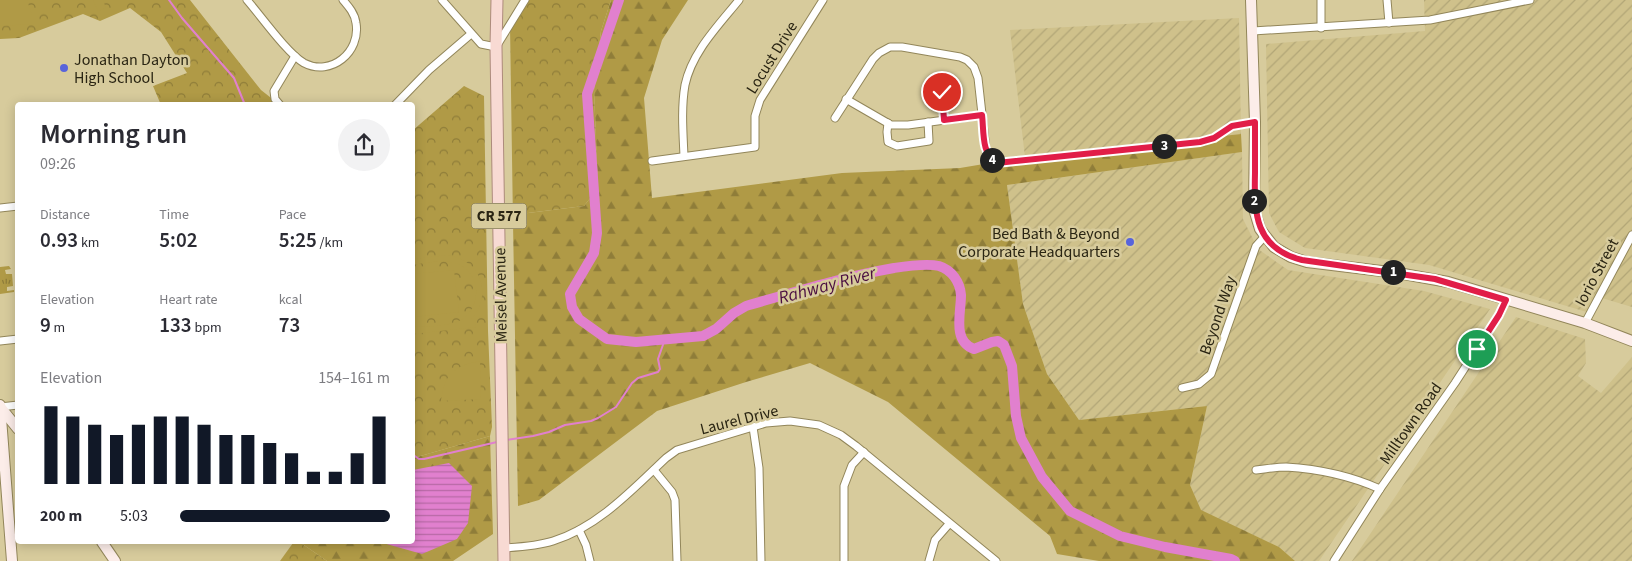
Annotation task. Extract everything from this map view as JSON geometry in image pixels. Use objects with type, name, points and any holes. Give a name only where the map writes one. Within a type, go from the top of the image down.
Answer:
[{"type":"main road","name":"Meisel Avenue","points":[[497,0],[496,46],[504,561]]},
{"type":"street","points":[[247,0],[295,56],[313,66],[325,67],[340,62],[349,53],[356,39],[356,23],[350,8],[343,0]]},
{"type":"street","points":[[442,0],[481,44],[496,46],[525,0]]},
{"type":"street","points":[[684,156],[684,97],[688,75],[703,45],[739,0]]},
{"type":"street","name":"Locust Drive","points":[[652,161],[755,147],[755,116],[760,100],[823,0]]},
{"type":"street","points":[[1251,0],[1255,122],[1254,209],[1259,226],[1265,236],[1280,251],[1302,260],[1435,279],[1585,323],[1632,341]]},
{"type":"street","points":[[1321,0],[1322,28]]},
{"type":"street","points":[[1387,0],[1389,23]]},
{"type":"street","points":[[1253,31],[1322,28],[1442,18],[1530,0]]},
{"type":"street","points":[[398,102],[430,70],[471,34]]},
{"type":"street","points":[[835,118],[873,59],[890,47],[902,47],[960,57],[971,63],[978,78],[986,150],[993,161],[1003,164],[1200,142],[1214,138],[1232,126],[1255,122]]},
{"type":"street","points":[[278,102],[274,91],[295,56]]},
{"type":"street","points":[[942,92],[944,120]]},
{"type":"street","points":[[846,100],[888,124],[908,125],[982,115]]},
{"type":"street","points":[[888,124],[888,142],[897,146],[929,141],[928,122]]},
{"type":"street","points":[[0,208],[15,206]]},
{"type":"street","name":"Iorio Street","points":[[1585,323],[1632,235]]},
{"type":"street","name":"Beyond Way","points":[[1182,388],[1199,384],[1211,374],[1256,246],[1265,236]]},
{"type":"street","name":"Milltown Road","points":[[1334,561],[1380,489],[1455,383],[1499,315],[1506,300]]},
{"type":"street","points":[[0,341],[15,339]]},
{"type":"street","points":[[0,406],[15,405]]},
{"type":"street","points":[[0,406],[15,425]]},
{"type":"street","points":[[0,406],[12,561]]},
{"type":"street","name":"Laurel Drive","points":[[504,548],[542,544],[579,530],[604,514],[677,450],[766,423],[790,421],[811,423],[840,435],[864,452],[996,561]]},
{"type":"street","points":[[753,427],[759,468],[761,561]]},
{"type":"street","points":[[844,561],[844,486],[852,465],[864,452]]},
{"type":"street","points":[[1256,470],[1285,467],[1332,473],[1358,479],[1380,489]]},
{"type":"street","points":[[654,470],[672,492],[675,500],[677,561]]},
{"type":"street","points":[[930,561],[935,540],[949,524]]},
{"type":"street","points":[[579,530],[588,549],[590,561]]},
{"type":"street","points":[[103,544],[115,561]]},
{"type":"shaded area","points":[[1424,0],[1632,0],[1632,307],[1595,296],[1590,313],[1429,265],[1305,248],[1279,232],[1269,213],[1266,44],[1425,31]]},
{"type":"shaded area","points":[[1239,18],[1241,134],[1025,157],[1010,30]]},
{"type":"shaded area","points":[[1242,152],[1243,219],[1258,249],[1288,270],[1424,291],[1490,309],[1319,561],[1295,561],[1279,547],[1201,511],[1190,485],[1207,406],[1079,420],[1047,374],[1023,304],[1007,185]]},
{"type":"shaded area","points":[[1516,317],[1585,339],[1586,363],[1578,376],[1601,393],[1632,357],[1632,561],[1352,561]]},
{"type":"shaded area","points":[[449,463],[472,486],[468,523],[457,539],[422,554],[387,544],[415,544],[415,470]]},
{"type":"green space","points":[[0,0],[190,0],[261,90],[276,102],[160,102],[153,86],[187,73],[161,32],[130,8],[100,21],[83,14],[19,38],[0,39]]},
{"type":"green space","points":[[0,0],[27,0],[32,15],[32,24],[0,26]]},
{"type":"green space","points":[[93,0],[103,0],[106,8],[98,11]]},
{"type":"green space","points":[[529,0],[611,0],[601,31],[594,90],[598,188],[584,206],[520,214],[513,223],[510,26]]},
{"type":"green space","points":[[611,0],[688,0],[662,40],[644,98],[652,198],[842,173],[960,168],[1025,157],[1241,134],[1242,152],[1007,185],[1023,304],[1047,374],[1079,420],[1207,406],[1190,485],[1201,510],[1279,547],[1295,561],[1099,561],[1057,554],[1050,536],[888,402],[810,363],[657,411],[539,500],[518,506],[513,223],[520,214],[584,206],[598,188],[594,90],[601,31]]},
{"type":"green space","points":[[464,86],[484,96],[488,331],[492,427],[490,436],[417,457],[415,457],[415,128]]},
{"type":"green space","points":[[448,255],[469,264],[481,281],[481,301],[470,321],[475,321],[476,327],[415,334],[415,327],[442,325],[459,321],[472,308],[476,290],[470,274],[464,267],[445,261],[415,265],[415,259]]},
{"type":"green space","points":[[9,266],[11,269],[5,270],[6,274],[12,274],[13,286],[7,287],[7,291],[14,290],[14,292],[0,294],[0,267]]},
{"type":"green space","points":[[454,270],[459,312],[415,317],[415,274]]},
{"type":"green space","points":[[480,361],[481,399],[441,401],[445,384],[452,373],[463,366]]},
{"type":"green space","points":[[490,436],[493,534],[453,561],[327,561],[302,544],[415,544],[415,456]]},
{"type":"green space","points":[[292,544],[302,544],[327,561],[280,561]]},
{"type":"waterway","points":[[169,0],[182,18],[234,78],[244,102]]},
{"type":"waterway","name":"Rahway River","points":[[619,0],[587,94],[597,233],[594,253],[570,294],[572,307],[579,319],[607,339],[636,342],[703,336],[716,329],[734,313],[746,306],[819,285],[894,268],[916,265],[939,266],[948,270],[959,286],[961,295],[959,326],[960,333],[967,345],[974,349],[998,341],[1004,345],[1012,366],[1016,416],[1021,438],[1042,477],[1070,511],[1120,536],[1235,561]]},
{"type":"waterway","points":[[506,440],[533,436],[565,425],[591,421],[616,407],[632,383],[638,378],[658,372],[660,369],[658,359],[665,339]]},
{"type":"waterway","points":[[415,456],[419,459],[424,459],[497,442]]},
{"type":"place","name":"Jonathan Dayton High School","points":[[64,68]]},
{"type":"place","name":"Bed Bath & Beyond Corporate Headquarters","points":[[1130,242]]},
{"type":"route","points":[[942,92],[944,120],[982,115],[988,155],[993,161],[1003,164],[1200,142],[1214,138],[1232,126],[1255,122],[1254,209],[1262,233],[1272,244],[1282,252],[1302,260],[1435,279],[1506,300],[1499,315],[1477,349]]}]
